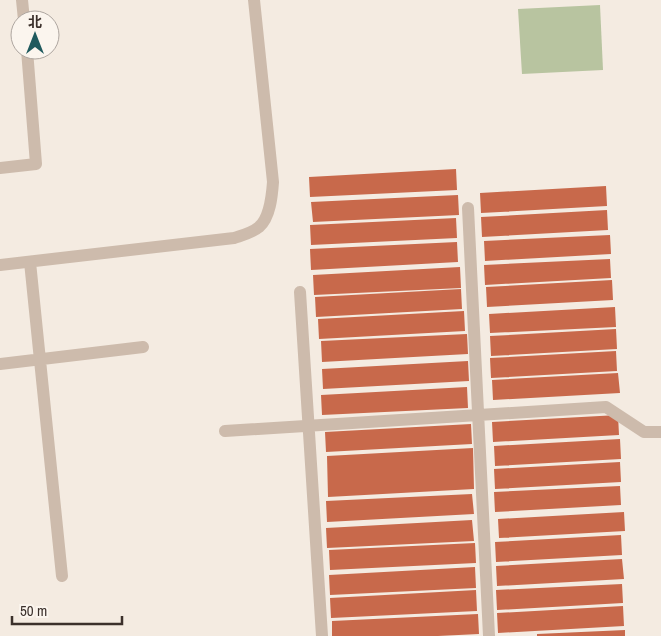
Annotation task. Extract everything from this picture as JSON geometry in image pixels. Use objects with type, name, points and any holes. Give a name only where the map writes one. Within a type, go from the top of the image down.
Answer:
[{"type":"street","points":[[0,265],[234,238],[247,234],[261,226],[272,200],[273,182],[254,0]]},
{"type":"street","points":[[0,168],[36,164],[28,60]]},
{"type":"street","points":[[468,208],[489,636]]},
{"type":"street","points":[[30,262],[62,576]]},
{"type":"street","points":[[300,292],[322,636]]},
{"type":"street","points":[[0,364],[143,347]]},
{"type":"street","points":[[225,431],[606,407],[644,432],[661,432]]},
{"type":"green space","points":[[600,5],[603,70],[522,74],[518,9]]},
{"type":"building","points":[[456,169],[457,190],[310,197],[309,177]]},
{"type":"building","points":[[606,186],[607,206],[481,213],[480,193]]},
{"type":"building","points":[[458,195],[459,215],[313,222],[311,202]]},
{"type":"building","points":[[607,210],[608,230],[482,237],[481,217]]},
{"type":"building","points":[[456,218],[457,238],[311,245],[310,225]]},
{"type":"building","points":[[610,235],[611,254],[485,261],[484,241]]},
{"type":"building","points":[[457,242],[458,262],[311,270],[310,249]]},
{"type":"building","points":[[610,259],[611,278],[485,285],[484,265]]},
{"type":"building","points":[[460,267],[461,288],[314,295],[313,275]]},
{"type":"building","points":[[612,280],[613,300],[487,307],[486,287]]},
{"type":"building","points":[[461,289],[462,309],[316,317],[315,297]]},
{"type":"building","points":[[615,307],[616,327],[490,333],[489,314]]},
{"type":"building","points":[[464,311],[465,331],[319,339],[318,319]]},
{"type":"building","points":[[616,329],[617,349],[491,356],[490,336]]},
{"type":"building","points":[[467,334],[468,354],[322,362],[321,341]]},
{"type":"building","points":[[616,351],[617,371],[491,378],[490,358]]},
{"type":"building","points":[[468,361],[469,381],[323,389],[322,369]]},
{"type":"building","points":[[618,373],[620,393],[493,400],[492,380]]},
{"type":"building","points":[[467,387],[468,408],[322,415],[321,395]]},
{"type":"building","points":[[618,415],[619,435],[493,442],[492,422]]},
{"type":"building","points":[[471,424],[472,444],[326,452],[325,432]]},
{"type":"building","points":[[620,439],[621,459],[495,466],[494,446]]},
{"type":"building","points":[[473,448],[474,489],[328,497],[327,456]]},
{"type":"building","points":[[620,462],[621,482],[495,489],[494,469]]},
{"type":"building","points":[[620,486],[621,505],[495,512],[494,492]]},
{"type":"building","points":[[472,494],[474,514],[327,522],[326,501]]},
{"type":"building","points":[[624,512],[625,531],[499,538],[498,519]]},
{"type":"building","points":[[472,520],[474,541],[327,548],[326,528]]},
{"type":"building","points":[[621,535],[622,555],[496,562],[495,542]]},
{"type":"building","points":[[475,543],[476,563],[330,570],[329,550]]},
{"type":"building","points":[[622,559],[624,579],[497,586],[496,566]]},
{"type":"building","points":[[475,567],[476,588],[330,595],[329,575]]},
{"type":"building","points":[[622,584],[623,603],[497,610],[496,590]]},
{"type":"building","points":[[476,590],[477,611],[331,618],[330,598]]},
{"type":"building","points":[[623,606],[624,626],[498,633],[497,613]]},
{"type":"building","points":[[478,614],[479,634],[332,636],[332,621]]},
{"type":"building","points":[[625,630],[625,636],[537,636],[537,634]]}]
